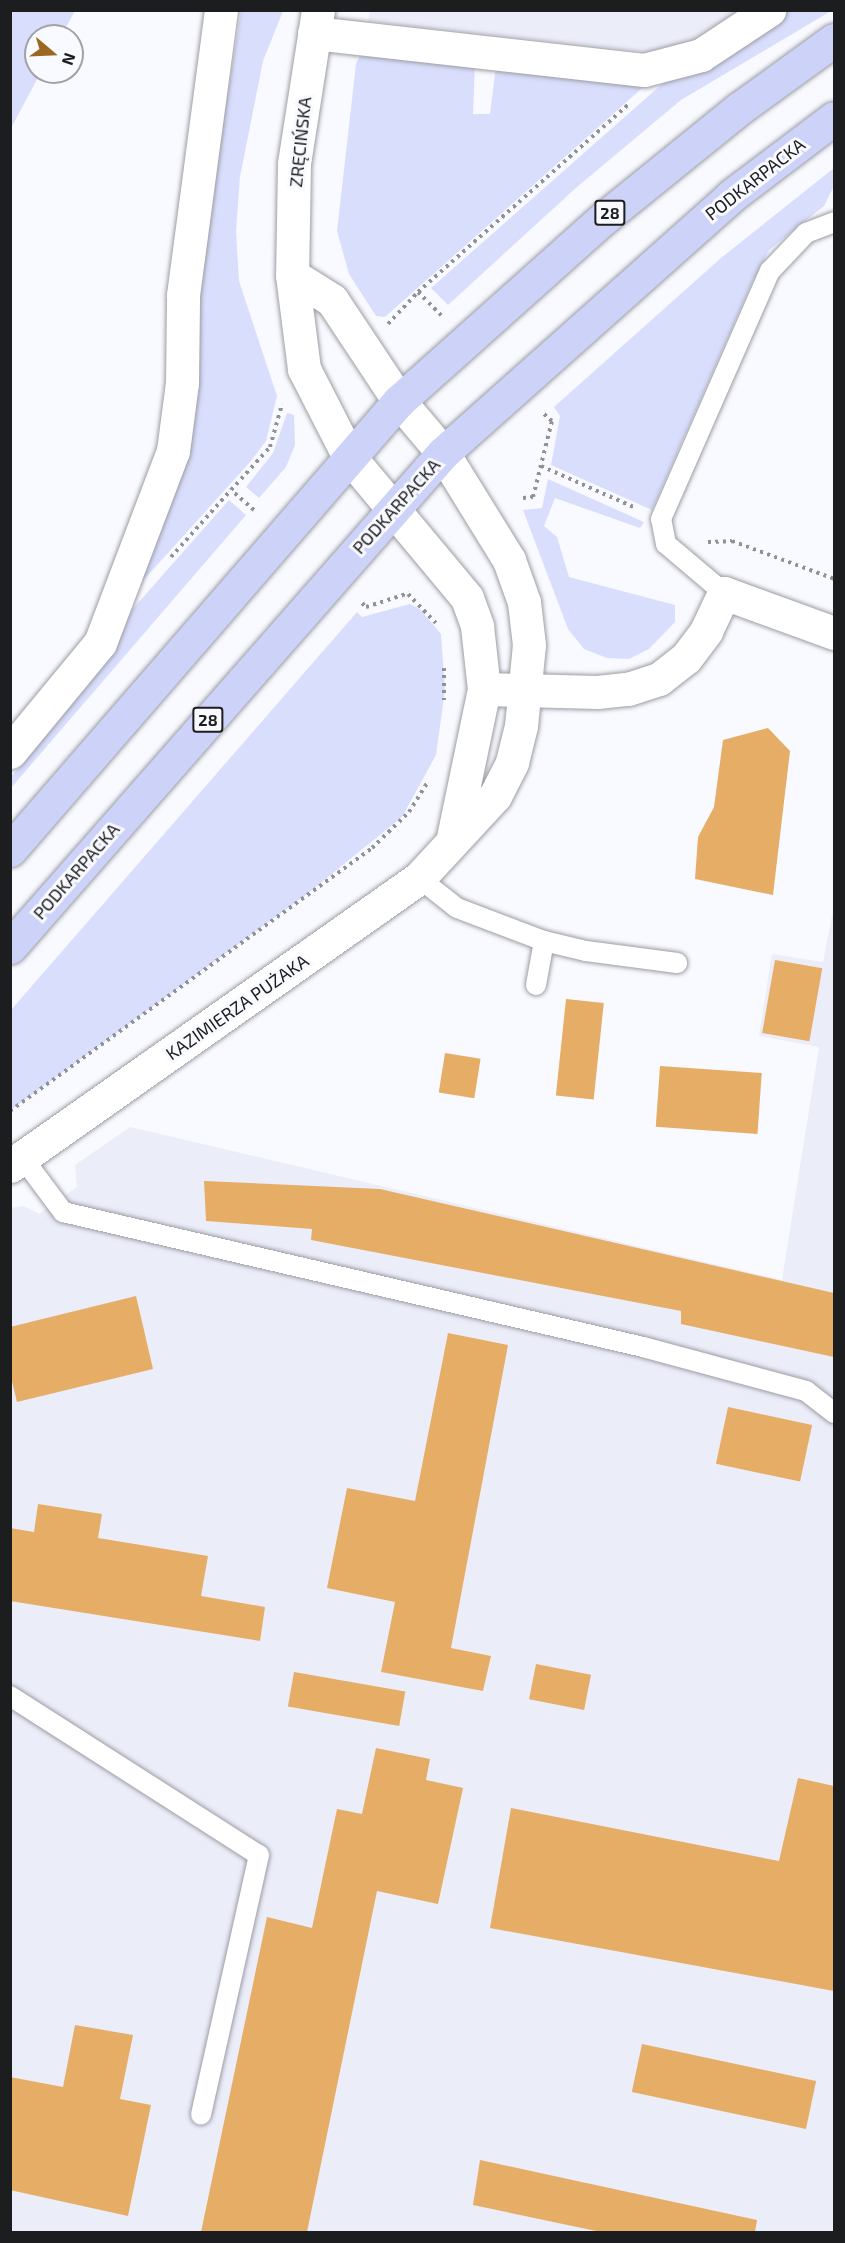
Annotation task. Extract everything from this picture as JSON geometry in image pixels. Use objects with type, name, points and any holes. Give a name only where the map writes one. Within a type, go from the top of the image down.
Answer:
[{"type":"main road","name":"28","points":[[10,850],[348,455],[399,401],[604,218],[740,108],[834,40]]},
{"type":"main road","name":"PODKARPACKA","points":[[10,947],[443,453],[731,196],[834,118]]},
{"type":"street","points":[[10,752],[99,643],[173,451],[182,382],[183,295],[222,10]]},
{"type":"street","points":[[316,22],[644,70],[701,55],[769,10]]},
{"type":"street","name":"ZRĘCIŃSKA","points":[[316,22],[294,164],[292,275],[304,369],[348,455],[393,510]]},
{"type":"street","points":[[292,275],[332,300],[399,401],[443,453]]},
{"type":"street","name":"KAZIMIERZA PUŻAKA","points":[[16,1162],[419,878],[453,837],[495,796],[512,762],[527,688],[529,645],[524,602],[509,560],[443,453]]},
{"type":"street","name":"KAZIMIERZA PUŻAKA","points":[[393,510],[467,598],[477,626],[484,689],[453,837]]},
{"type":"street","points":[[484,689],[527,688],[597,692],[628,689],[659,678],[686,658],[706,632],[724,593],[834,633]]},
{"type":"lane","points":[[724,593],[666,544],[661,519],[770,271],[806,233],[834,222]]},
{"type":"lane","points":[[419,878],[457,908],[544,940],[586,951],[677,963]]},
{"type":"lane","points":[[536,985],[544,940]]},
{"type":"lane","points":[[16,1162],[63,1212],[654,1350],[806,1391],[834,1413]]},
{"type":"lane","points":[[10,1696],[259,1855],[201,2115]]},
{"type":"path","points":[[378,331],[418,292],[655,80],[662,65]]},
{"type":"path","points":[[418,292],[441,315]]},
{"type":"path","points":[[254,510],[231,490],[270,447],[282,404],[290,399]]},
{"type":"path","points":[[523,498],[533,497],[552,421],[544,414]]},
{"type":"path","points":[[362,603],[366,607],[417,591]]},
{"type":"path","points":[[408,594],[432,614],[439,633]]},
{"type":"path","points":[[443,659],[443,707]]},
{"type":"path","points":[[10,1111],[372,848],[409,812],[430,776]]},
{"type":"shaded area","points":[[11,10],[75,11],[68,24],[24,24],[24,84],[35,84],[11,128]]},
{"type":"shaded area","points":[[370,10],[737,11],[689,45],[659,53],[368,21]]},
{"type":"shaded area","points":[[241,11],[283,11],[263,61],[240,177],[236,231],[239,281],[277,396],[266,441],[251,461],[140,584],[169,508],[195,417],[197,289]]},
{"type":"shaded area","points":[[788,11],[831,11],[681,100],[577,187],[448,305],[431,288],[670,77]]},
{"type":"shaded area","points":[[373,51],[475,64],[473,114],[490,114],[496,66],[649,82],[385,317],[376,316],[349,274],[337,231],[356,64],[360,55]]},
{"type":"shaded area","points":[[834,168],[834,186],[824,206],[769,250],[751,285],[652,510],[551,465],[560,416],[554,407],[721,258]]},
{"type":"shaded area","points":[[287,413],[294,415],[295,445],[286,467],[259,498],[246,487],[273,453]]},
{"type":"shaded area","points":[[548,479],[644,522],[640,528],[555,498],[544,526],[557,537],[569,577],[675,605],[675,622],[649,649],[629,659],[607,658],[584,649],[568,629],[523,510],[542,508]]},
{"type":"shaded area","points":[[229,500],[246,515],[11,788],[11,777],[103,665],[130,612]]},
{"type":"shaded area","points":[[410,604],[420,609],[441,634],[445,690],[436,755],[402,817],[307,894],[11,1110],[11,1010],[357,612],[362,617]]},
{"type":"shaded area","points":[[834,906],[834,2232],[11,2232],[10,1208],[24,1206],[39,1214],[77,1187],[75,1165],[130,1127],[782,1280],[819,1047],[759,1036],[772,954],[823,962]]},
{"type":"building","points":[[768,728],[790,751],[773,895],[695,879],[698,837],[714,807],[723,740]]},
{"type":"building","points":[[775,960],[822,968],[809,1041],[762,1033]]},
{"type":"building","points":[[566,999],[604,1003],[594,1099],[556,1095]]},
{"type":"building","points":[[445,1053],[481,1059],[474,1098],[439,1093]]},
{"type":"building","points":[[660,1066],[762,1073],[757,1134],[656,1127]]},
{"type":"building","points":[[204,1181],[380,1189],[834,1293],[834,1357],[681,1324],[681,1311],[311,1240],[312,1229],[206,1221]]},
{"type":"building","points":[[136,1296],[153,1369],[17,1402],[10,1373],[10,1327]]},
{"type":"building","points":[[448,1333],[508,1345],[451,1648],[491,1656],[483,1691],[381,1672],[395,1602],[327,1588],[347,1488],[415,1501]]},
{"type":"building","points":[[728,1407],[812,1425],[800,1482],[716,1464]]},
{"type":"building","points":[[38,1504],[102,1514],[98,1538],[208,1556],[201,1596],[265,1607],[260,1641],[10,1601],[10,1528],[34,1532]]},
{"type":"building","points":[[536,1664],[591,1675],[584,1710],[529,1699]]},
{"type":"building","points":[[294,1672],[405,1692],[399,1726],[288,1706]]},
{"type":"building","points":[[376,1748],[430,1759],[426,1780],[463,1788],[438,1904],[377,1891],[307,2232],[201,2232],[267,1917],[312,1928],[337,1809],[362,1814]]},
{"type":"building","points":[[798,1778],[834,1786],[834,1991],[490,1928],[511,1808],[779,1861]]},
{"type":"building","points":[[75,2025],[133,2035],[120,2099],[151,2105],[128,2216],[10,2190],[10,2077],[63,2087]]},
{"type":"building","points":[[642,2044],[816,2081],[806,2129],[632,2092]]},
{"type":"building","points":[[480,2160],[757,2220],[755,2232],[601,2232],[473,2205]]}]
